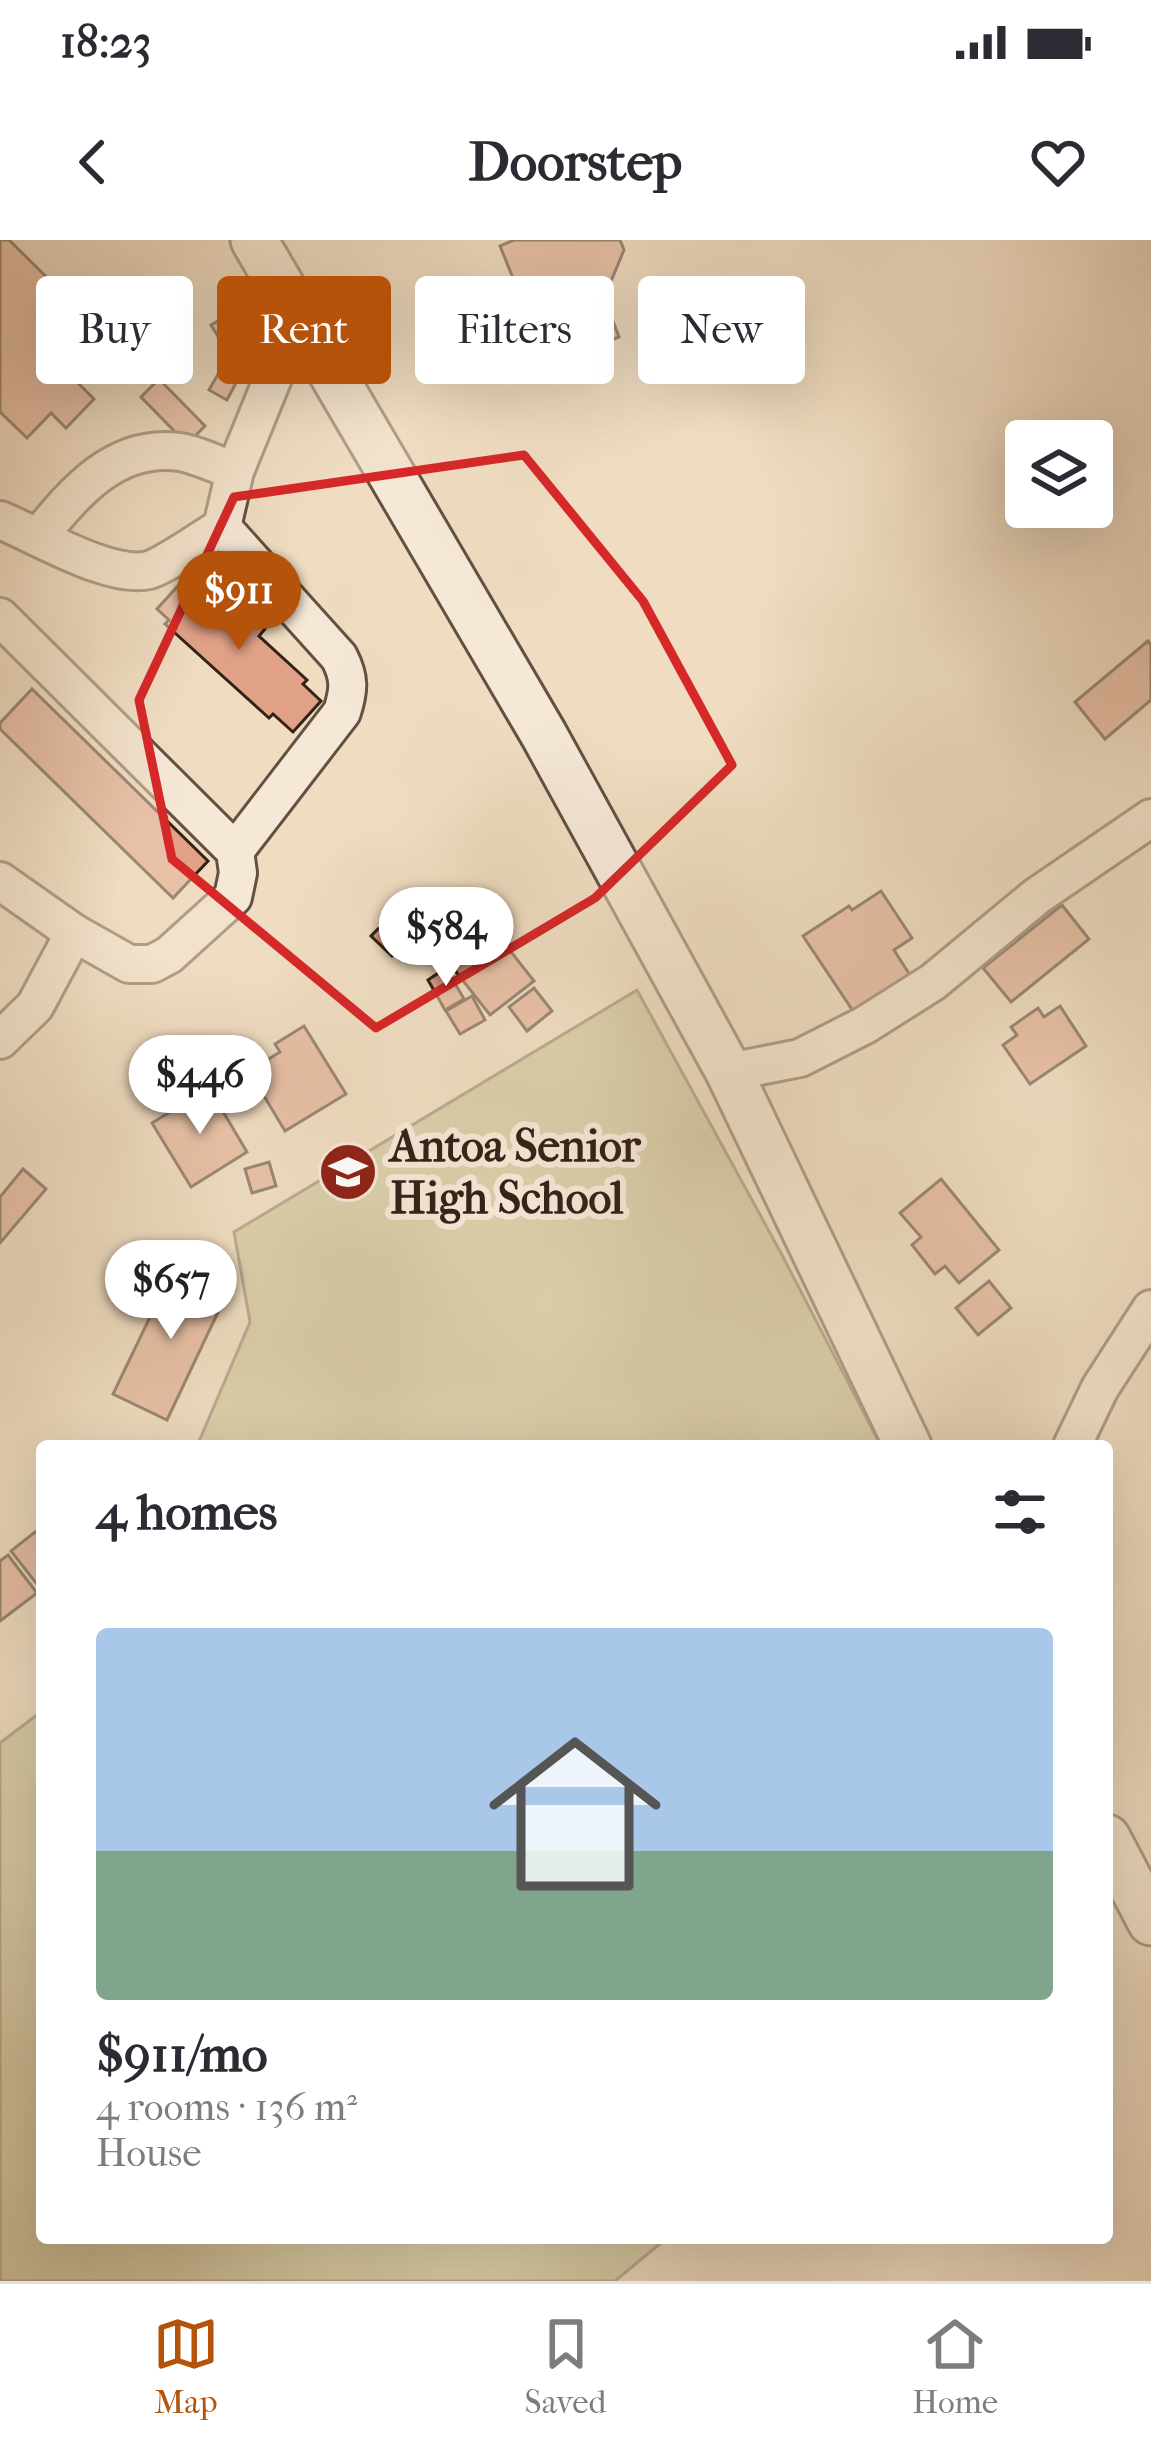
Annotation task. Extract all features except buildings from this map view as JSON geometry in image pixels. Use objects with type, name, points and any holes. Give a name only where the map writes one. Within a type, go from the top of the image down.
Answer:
[{"type":"street","points":[[254,240],[276,276]]},
{"type":"street","points":[[0,520],[84,559],[125,571],[151,570],[222,527],[235,471],[270,384]]},
{"type":"street","points":[[340,384],[544,735],[728,1072],[905,1440]]},
{"type":"street","points":[[39,536],[78,489],[135,452],[181,452],[235,471]]},
{"type":"street","points":[[222,527],[338,657],[349,690],[342,712],[236,851]]},
{"type":"street","points":[[0,617],[236,851],[238,873],[233,897],[170,956],[152,964],[129,964],[74,933],[0,881]]},
{"type":"street","points":[[728,1072],[800,1058],[865,1025],[933,982],[1037,896],[1151,818]]},
{"type":"street","points":[[0,1040],[35,1006],[74,933]]},
{"type":"street","points":[[1075,1440],[1100,1388],[1151,1309]]},
{"type":"street","points":[[1113,1849],[1151,1922]]},
{"type":"highlighted area","points":[[524,455],[643,601],[732,765],[595,898],[376,1028],[172,859],[139,700],[234,497]]},
{"type":"shaded area","points":[[637,990],[878,1440],[200,1440],[250,1322],[234,1232]]},
{"type":"shaded area","points":[[36,1716],[36,2244],[660,2244],[615,2281],[0,2281],[0,1743]]},
{"type":"place","name":"Antoa Senior High School","points":[[348,1172]]}]
